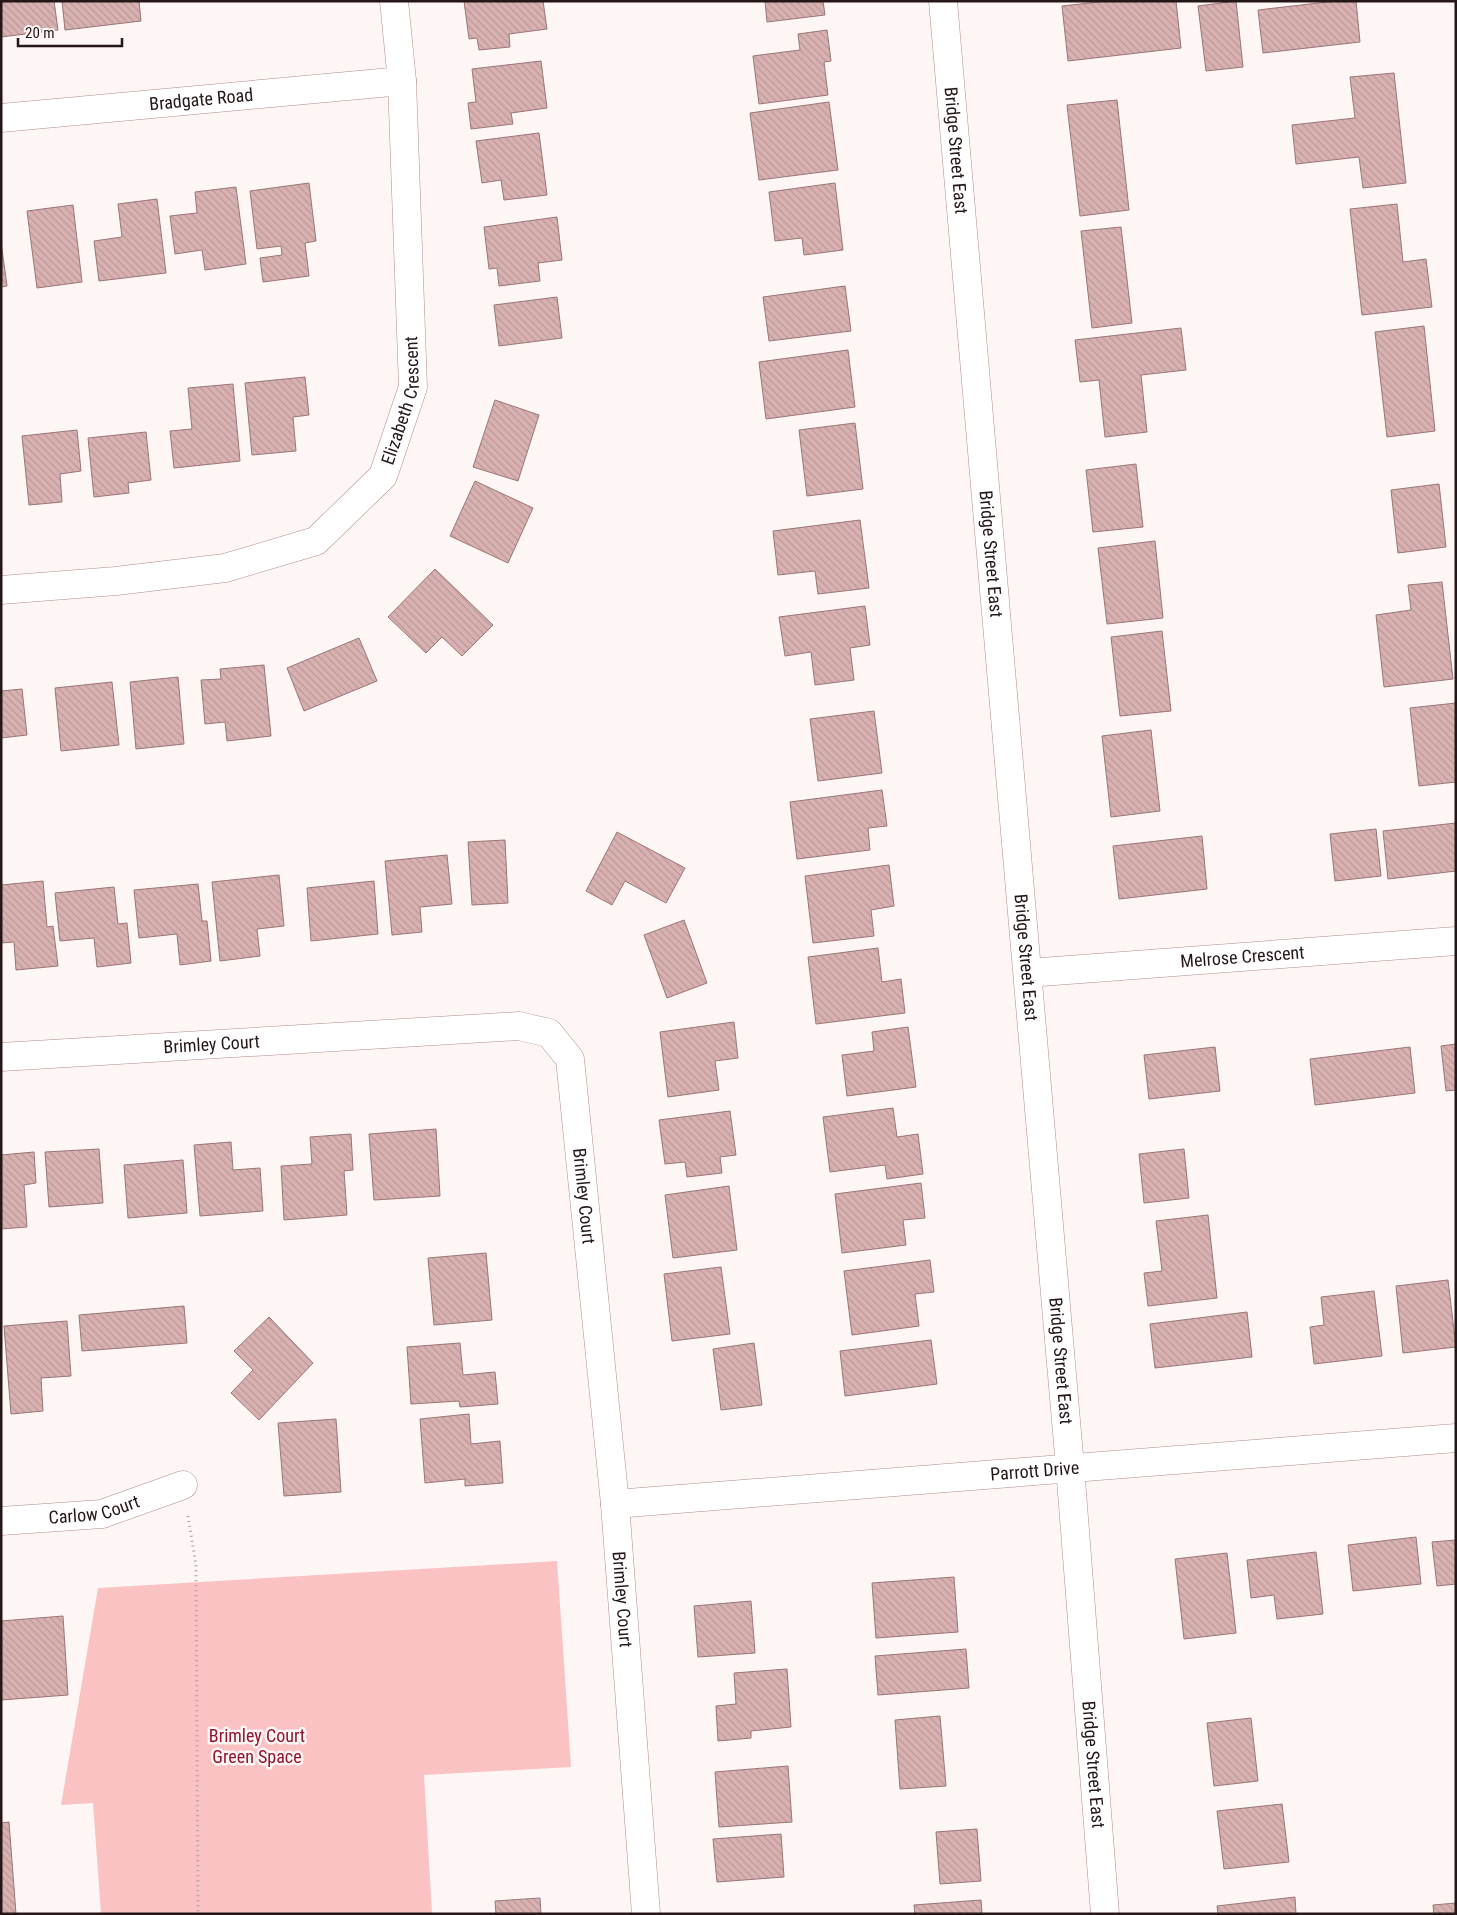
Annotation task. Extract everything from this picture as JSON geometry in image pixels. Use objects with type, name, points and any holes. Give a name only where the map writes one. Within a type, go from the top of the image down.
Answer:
[{"type":"street","name":"Elizabeth Crescent","points":[[1,590],[116,581],[225,568],[316,541],[383,476],[413,386],[402,80],[394,1]]},
{"type":"street","name":"Bridge Street East","points":[[944,1],[1070,1467],[1105,1914]]},
{"type":"street","name":"Bradgate Road","points":[[1,118],[402,80]]},
{"type":"street","name":"Melrose Crescent","points":[[1028,973],[1456,941]]},
{"type":"street","name":"Brimley Court","points":[[1,1057],[519,1026],[549,1033],[570,1059],[615,1504],[646,1914]]},
{"type":"street","name":"Parrott Drive","points":[[615,1504],[1456,1438]]},
{"type":"street","name":"Carlow Court","points":[[1,1522],[102,1514],[182,1485]]},
{"type":"path","points":[[182,1485],[196,1565],[198,1914]]},
{"type":"green space","name":"Brimley Court Green Space","points":[[557,1561],[571,1767],[424,1775],[432,1914],[101,1914],[93,1803],[61,1805],[98,1588]]},
{"type":"building","points":[[1,1],[54,1],[58,30],[1,37]]},
{"type":"building","points":[[62,1],[139,1],[141,21],[65,30]]},
{"type":"building","points":[[464,1],[543,1],[547,29],[509,34],[510,47],[479,50],[477,38],[469,39]]},
{"type":"building","points":[[765,1],[823,1],[825,15],[767,22]]},
{"type":"building","points":[[1108,1],[1176,1],[1181,48],[1068,61],[1062,6]]},
{"type":"building","points":[[1236,1],[1243,67],[1206,71],[1198,6]]},
{"type":"building","points":[[1336,1],[1356,1],[1360,42],[1263,53],[1258,10]]},
{"type":"building","points":[[827,30],[831,61],[824,62],[828,95],[759,104],[753,56],[800,50],[798,34]]},
{"type":"building","points":[[541,61],[547,108],[511,113],[513,124],[471,129],[468,103],[476,102],[472,69]]},
{"type":"building","points":[[1394,73],[1406,183],[1363,188],[1359,157],[1296,164],[1292,125],[1355,118],[1350,77]]},
{"type":"building","points":[[1117,100],[1129,210],[1080,216],[1067,105]]},
{"type":"building","points":[[829,102],[838,170],[759,180],[750,113]]},
{"type":"building","points":[[539,133],[547,195],[504,200],[501,180],[482,183],[476,141]]},
{"type":"building","points":[[309,183],[316,241],[305,243],[309,276],[263,282],[260,258],[282,255],[281,246],[257,249],[250,191]]},
{"type":"building","points":[[835,183],[843,250],[804,255],[802,238],[775,241],[769,192]]},
{"type":"building","points":[[236,187],[246,264],[205,270],[202,250],[175,254],[170,216],[197,213],[195,192]]},
{"type":"building","points":[[157,199],[166,273],[99,281],[94,241],[122,237],[118,204]]},
{"type":"building","points":[[1397,204],[1403,262],[1426,259],[1432,307],[1362,315],[1350,209]]},
{"type":"building","points":[[73,205],[82,282],[37,288],[27,211]]},
{"type":"building","points":[[557,217],[562,260],[538,263],[540,281],[499,286],[497,268],[489,269],[484,227]]},
{"type":"building","points":[[1121,227],[1132,323],[1092,328],[1081,231]]},
{"type":"building","points":[[1,242],[7,286],[1,287]]},
{"type":"building","points":[[845,286],[851,331],[769,341],[763,297]]},
{"type":"building","points":[[557,297],[562,338],[499,346],[494,305]]},
{"type":"building","points":[[1424,326],[1435,431],[1387,437],[1375,332]]},
{"type":"building","points":[[1181,328],[1186,370],[1141,375],[1147,432],[1105,437],[1099,380],[1080,382],[1075,340]]},
{"type":"building","points":[[848,350],[855,407],[766,419],[759,362]]},
{"type":"building","points":[[305,377],[309,415],[293,417],[296,451],[252,455],[245,383]]},
{"type":"building","points":[[233,384],[240,461],[174,468],[170,431],[192,429],[188,388]]},
{"type":"building","points":[[495,400],[539,415],[518,481],[473,467]]},
{"type":"building","points":[[855,423],[863,489],[807,496],[799,430]]},
{"type":"building","points":[[77,430],[81,471],[60,474],[62,502],[29,505],[22,436]]},
{"type":"building","points":[[146,432],[151,480],[128,483],[129,493],[94,497],[88,438]]},
{"type":"building","points":[[1136,464],[1143,527],[1093,532],[1086,470]]},
{"type":"building","points":[[475,481],[533,508],[508,563],[450,536]]},
{"type":"building","points":[[1439,484],[1446,547],[1398,553],[1391,490]]},
{"type":"building","points":[[860,520],[869,588],[818,594],[815,571],[778,575],[773,531]]},
{"type":"building","points":[[1155,541],[1163,618],[1107,624],[1098,548]]},
{"type":"building","points":[[435,569],[493,625],[462,656],[442,637],[426,653],[388,617]]},
{"type":"building","points":[[1442,582],[1453,679],[1384,687],[1376,615],[1411,610],[1408,585]]},
{"type":"building","points":[[865,606],[870,645],[850,648],[854,680],[815,685],[811,652],[785,656],[779,617]]},
{"type":"building","points":[[1162,631],[1171,711],[1120,716],[1111,637]]},
{"type":"building","points":[[359,638],[377,681],[304,711],[287,668]]},
{"type":"building","points":[[264,665],[271,736],[227,741],[225,722],[205,724],[201,680],[221,679],[220,669]]},
{"type":"building","points":[[178,677],[184,744],[136,749],[130,682]]},
{"type":"building","points":[[112,682],[119,745],[61,751],[55,688]]},
{"type":"building","points":[[22,689],[27,735],[1,738],[1,691]]},
{"type":"building","points":[[1456,703],[1456,782],[1419,786],[1410,708]]},
{"type":"building","points":[[874,711],[882,773],[818,781],[810,719]]},
{"type":"building","points":[[1151,730],[1160,811],[1111,817],[1102,736]]},
{"type":"building","points":[[882,790],[887,826],[868,828],[870,850],[797,859],[790,802]]},
{"type":"building","points":[[1456,823],[1456,871],[1388,879],[1383,831]]},
{"type":"building","points":[[1376,829],[1381,876],[1335,881],[1330,834]]},
{"type":"building","points":[[617,832],[685,868],[666,903],[625,881],[612,905],[586,891]]},
{"type":"building","points":[[1202,836],[1207,889],[1119,899],[1113,846]]},
{"type":"building","points":[[505,840],[508,903],[472,905],[468,842]]},
{"type":"building","points":[[447,855],[452,904],[420,907],[422,932],[392,935],[385,861]]},
{"type":"building","points":[[889,865],[894,906],[871,910],[874,936],[813,943],[805,876]]},
{"type":"building","points":[[279,875],[284,926],[257,929],[260,956],[220,961],[212,882]]},
{"type":"building","points":[[43,881],[47,927],[53,926],[58,966],[16,970],[14,942],[1,943],[1,885]]},
{"type":"building","points":[[374,881],[378,934],[311,941],[307,888]]},
{"type":"building","points":[[198,884],[202,921],[207,921],[211,961],[180,965],[177,934],[139,938],[134,890]]},
{"type":"building","points":[[114,887],[118,924],[127,923],[131,963],[97,967],[94,938],[60,941],[55,893]]},
{"type":"building","points":[[684,920],[707,983],[667,998],[644,935]]},
{"type":"building","points":[[878,948],[882,982],[901,979],[905,1013],[816,1024],[808,957]]},
{"type":"building","points":[[734,1022],[738,1058],[715,1061],[719,1090],[668,1097],[660,1032]]},
{"type":"building","points":[[908,1027],[916,1087],[847,1096],[842,1055],[874,1051],[872,1032]]},
{"type":"building","points":[[1456,1044],[1456,1090],[1446,1091],[1441,1046]]},
{"type":"building","points":[[1215,1047],[1220,1091],[1149,1099],[1144,1055]]},
{"type":"building","points":[[1410,1047],[1415,1093],[1315,1105],[1310,1059]]},
{"type":"building","points":[[893,1108],[897,1137],[918,1134],[923,1174],[887,1179],[885,1165],[830,1172],[823,1117]]},
{"type":"building","points":[[730,1111],[736,1155],[720,1157],[722,1173],[687,1177],[685,1162],[665,1164],[659,1120]]},
{"type":"building","points":[[436,1129],[440,1196],[374,1200],[369,1134]]},
{"type":"building","points":[[351,1134],[353,1170],[344,1171],[347,1215],[284,1220],[281,1166],[312,1164],[310,1137]]},
{"type":"building","points":[[231,1142],[233,1170],[260,1168],[263,1211],[200,1216],[194,1145]]},
{"type":"building","points":[[99,1149],[103,1203],[49,1207],[45,1152]]},
{"type":"building","points":[[1184,1149],[1189,1198],[1144,1203],[1139,1154]]},
{"type":"building","points":[[34,1152],[36,1183],[24,1185],[27,1227],[1,1229],[1,1155]]},
{"type":"building","points":[[183,1160],[187,1213],[128,1218],[124,1165]]},
{"type":"building","points":[[921,1183],[925,1218],[903,1220],[906,1245],[842,1253],[835,1194]]},
{"type":"building","points":[[729,1186],[737,1250],[673,1258],[665,1195]]},
{"type":"building","points":[[1208,1215],[1217,1298],[1148,1306],[1144,1273],[1162,1271],[1156,1221]]},
{"type":"building","points":[[486,1253],[492,1320],[434,1325],[428,1258]]},
{"type":"building","points":[[930,1260],[934,1292],[915,1294],[919,1326],[852,1335],[844,1271]]},
{"type":"building","points":[[721,1267],[730,1334],[672,1341],[664,1274]]},
{"type":"building","points":[[1448,1280],[1456,1347],[1403,1353],[1396,1286]]},
{"type":"building","points":[[1374,1291],[1382,1356],[1314,1364],[1310,1327],[1324,1325],[1321,1297]]},
{"type":"building","points":[[184,1306],[187,1343],[82,1351],[79,1315]]},
{"type":"building","points":[[1247,1312],[1252,1357],[1155,1368],[1150,1324]]},
{"type":"building","points":[[269,1317],[313,1363],[259,1420],[231,1393],[253,1370],[234,1351]]},
{"type":"building","points":[[67,1321],[71,1376],[41,1378],[43,1411],[11,1414],[4,1326]]},
{"type":"building","points":[[931,1340],[937,1384],[845,1396],[840,1351]]},
{"type":"building","points":[[460,1343],[463,1375],[495,1372],[498,1404],[460,1407],[459,1401],[411,1404],[407,1347]]},
{"type":"building","points":[[754,1343],[762,1405],[721,1410],[713,1349]]},
{"type":"building","points":[[469,1414],[471,1444],[500,1441],[503,1483],[465,1486],[465,1479],[425,1483],[420,1419]]},
{"type":"building","points":[[336,1419],[341,1492],[284,1496],[278,1423]]},
{"type":"building","points":[[1416,1537],[1421,1584],[1353,1591],[1348,1545]]},
{"type":"building","points":[[1456,1540],[1456,1584],[1437,1586],[1432,1542]]},
{"type":"building","points":[[1316,1552],[1323,1614],[1277,1619],[1274,1595],[1251,1598],[1247,1560]]},
{"type":"building","points":[[1227,1553],[1236,1633],[1184,1639],[1175,1559]]},
{"type":"building","points":[[954,1577],[958,1632],[876,1638],[872,1583]]},
{"type":"building","points":[[751,1601],[755,1653],[698,1657],[694,1606]]},
{"type":"building","points":[[63,1616],[68,1695],[1,1700],[1,1621]]},
{"type":"building","points":[[966,1649],[969,1688],[878,1695],[875,1656]]},
{"type":"building","points":[[787,1669],[791,1727],[751,1731],[751,1738],[718,1741],[716,1706],[736,1704],[734,1673]]},
{"type":"building","points":[[940,1716],[946,1786],[900,1789],[895,1720]]},
{"type":"building","points":[[1251,1718],[1258,1781],[1214,1786],[1207,1723]]},
{"type":"building","points":[[788,1766],[792,1822],[719,1827],[715,1772]]},
{"type":"building","points":[[1282,1804],[1289,1862],[1224,1869],[1217,1811]]},
{"type":"building","points":[[9,1822],[16,1914],[1,1914],[1,1823]]},
{"type":"building","points":[[977,1829],[981,1881],[940,1884],[936,1832]]},
{"type":"building","points":[[781,1834],[784,1877],[717,1882],[713,1839]]},
{"type":"building","points":[[1295,1897],[1296,1914],[1218,1914],[1217,1906]]},
{"type":"building","points":[[540,1898],[541,1914],[496,1914],[495,1901]]},
{"type":"building","points":[[981,1900],[982,1914],[915,1914],[914,1905]]},
{"type":"building","points":[[1456,1903],[1456,1914],[1434,1914],[1433,1905]]}]
